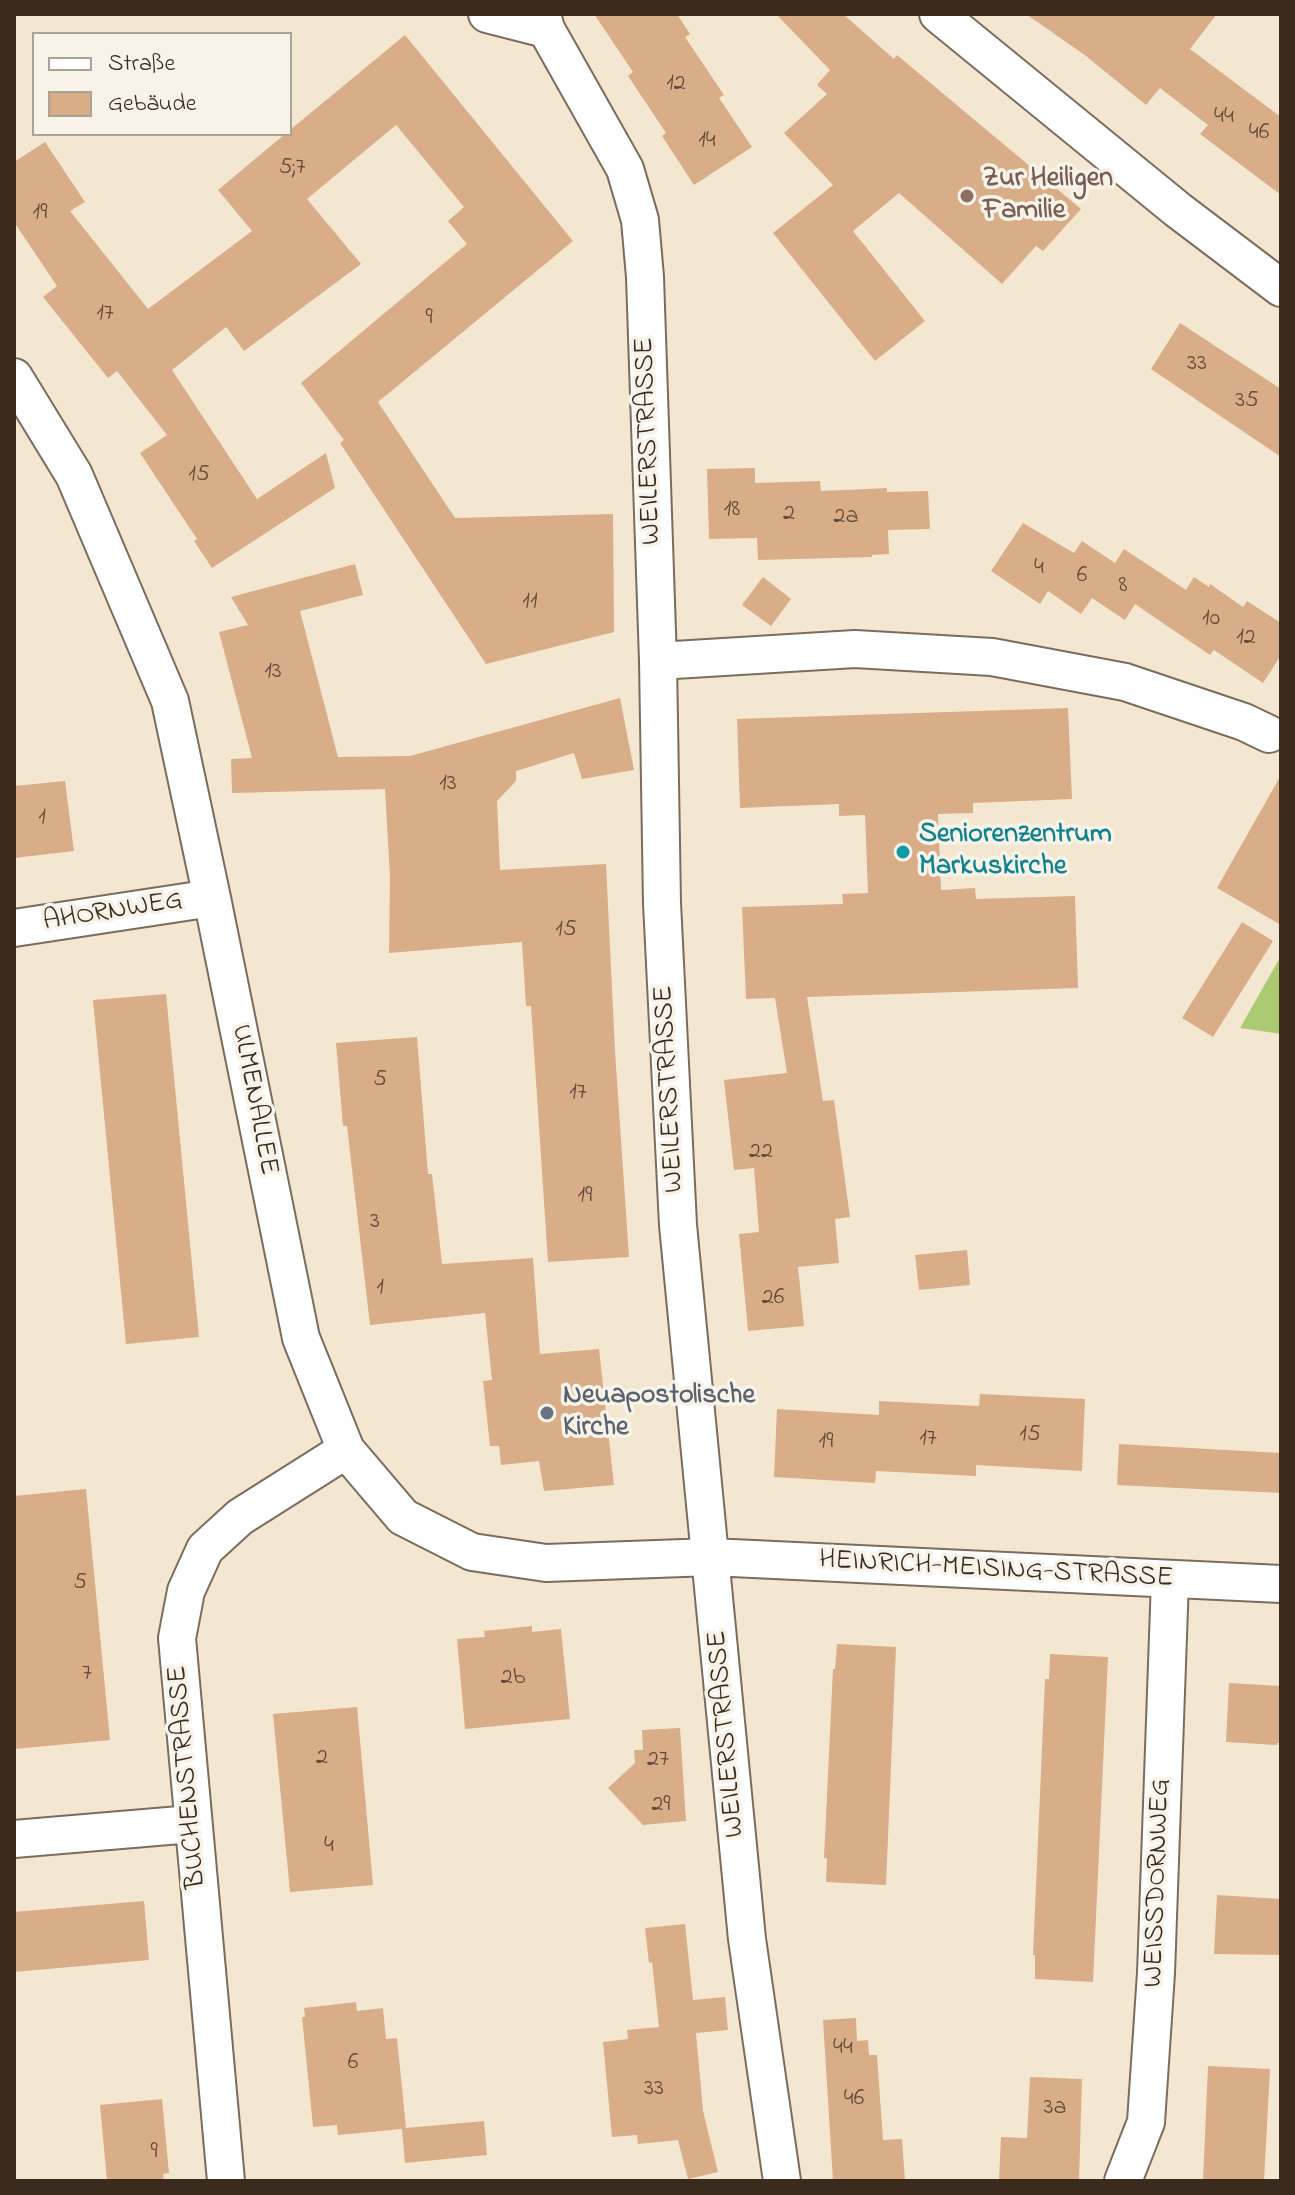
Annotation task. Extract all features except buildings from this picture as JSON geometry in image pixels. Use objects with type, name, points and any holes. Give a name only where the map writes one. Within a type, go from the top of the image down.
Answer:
[{"type":"street","points":[[487,14],[544,22]]},
{"type":"street","points":[[938,14],[1178,210],[1281,288]]},
{"type":"street","name":"WEILERSTRASSE","points":[[544,22],[625,169],[640,220],[645,277],[658,652],[662,903],[678,1225],[747,1939],[782,2181]]},
{"type":"street","name":"ULMENALLEE","points":[[14,377],[74,475],[170,701],[301,1338],[346,1450],[403,1517],[472,1552],[546,1563],[711,1557]]},
{"type":"street","points":[[658,652],[855,649],[992,657],[1125,682],[1244,722],[1269,734]]},
{"type":"street","name":"AHORNWEG","points":[[14,928],[212,898]]},
{"type":"street","name":"BUCHENSTRASSE","points":[[226,2181],[177,1638],[186,1591],[205,1549],[240,1517],[346,1450]]},
{"type":"street","name":"HEINRICH-MEISING-STRASSE","points":[[711,1557],[1281,1584]]},
{"type":"street","name":"WEISSDORNWEG","points":[[1123,2181],[1146,2122],[1156,1973],[1170,1580]]},
{"type":"street","points":[[14,1839],[192,1824]]},
{"type":"green space","points":[[1281,956],[1281,1034],[1240,1028]]},
{"type":"place","name":"Zur Heiligen Familie","points":[[967,196]]},
{"type":"place","name":"Seniorenzentrum Markuskirche","points":[[903,852]]},
{"type":"place","name":"Neuapostolische Kirche","points":[[547,1413]]}]
